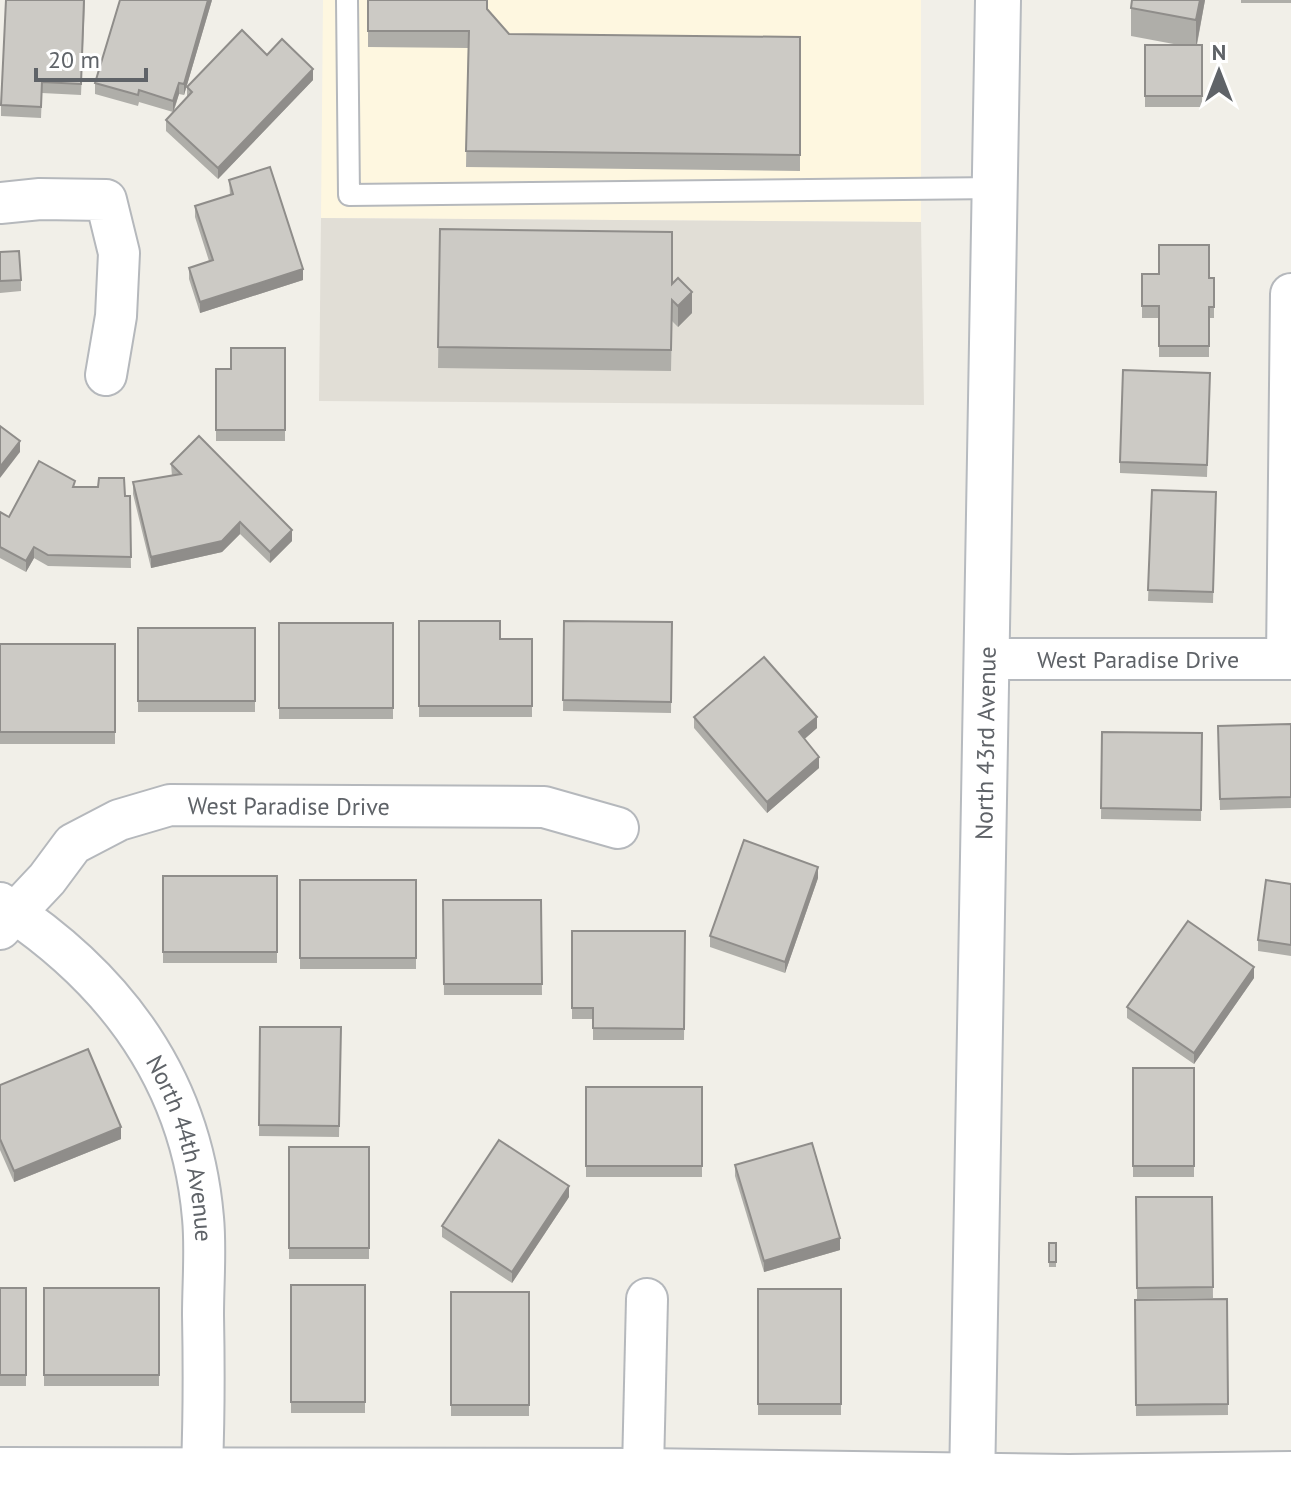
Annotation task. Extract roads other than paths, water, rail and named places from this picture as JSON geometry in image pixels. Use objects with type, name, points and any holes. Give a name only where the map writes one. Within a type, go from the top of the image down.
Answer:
[{"type":"main road","name":"North 43rd Avenue","points":[[972,1479],[998,0]]},
{"type":"street","points":[[0,203],[40,199],[106,200],[119,253],[116,316],[106,375]]},
{"type":"street","points":[[1289,659],[1291,294]]},
{"type":"street","name":"West Paradise Drive","points":[[986,659],[1289,659]]},
{"type":"street","name":"West Paradise Drive","points":[[5,915],[73,844],[119,820],[170,805],[544,807],[618,828]]},
{"type":"street","name":"North 44th Avenue","points":[[5,915],[57,944],[101,984],[139,1032],[170,1092],[191,1146],[203,1217],[202,1467]]},
{"type":"street","points":[[643,1469],[647,1299]]},
{"type":"street","points":[[0,1468],[643,1469],[972,1479],[1291,1472]]},
{"type":"lane","points":[[347,0],[349,195],[997,188]]}]
